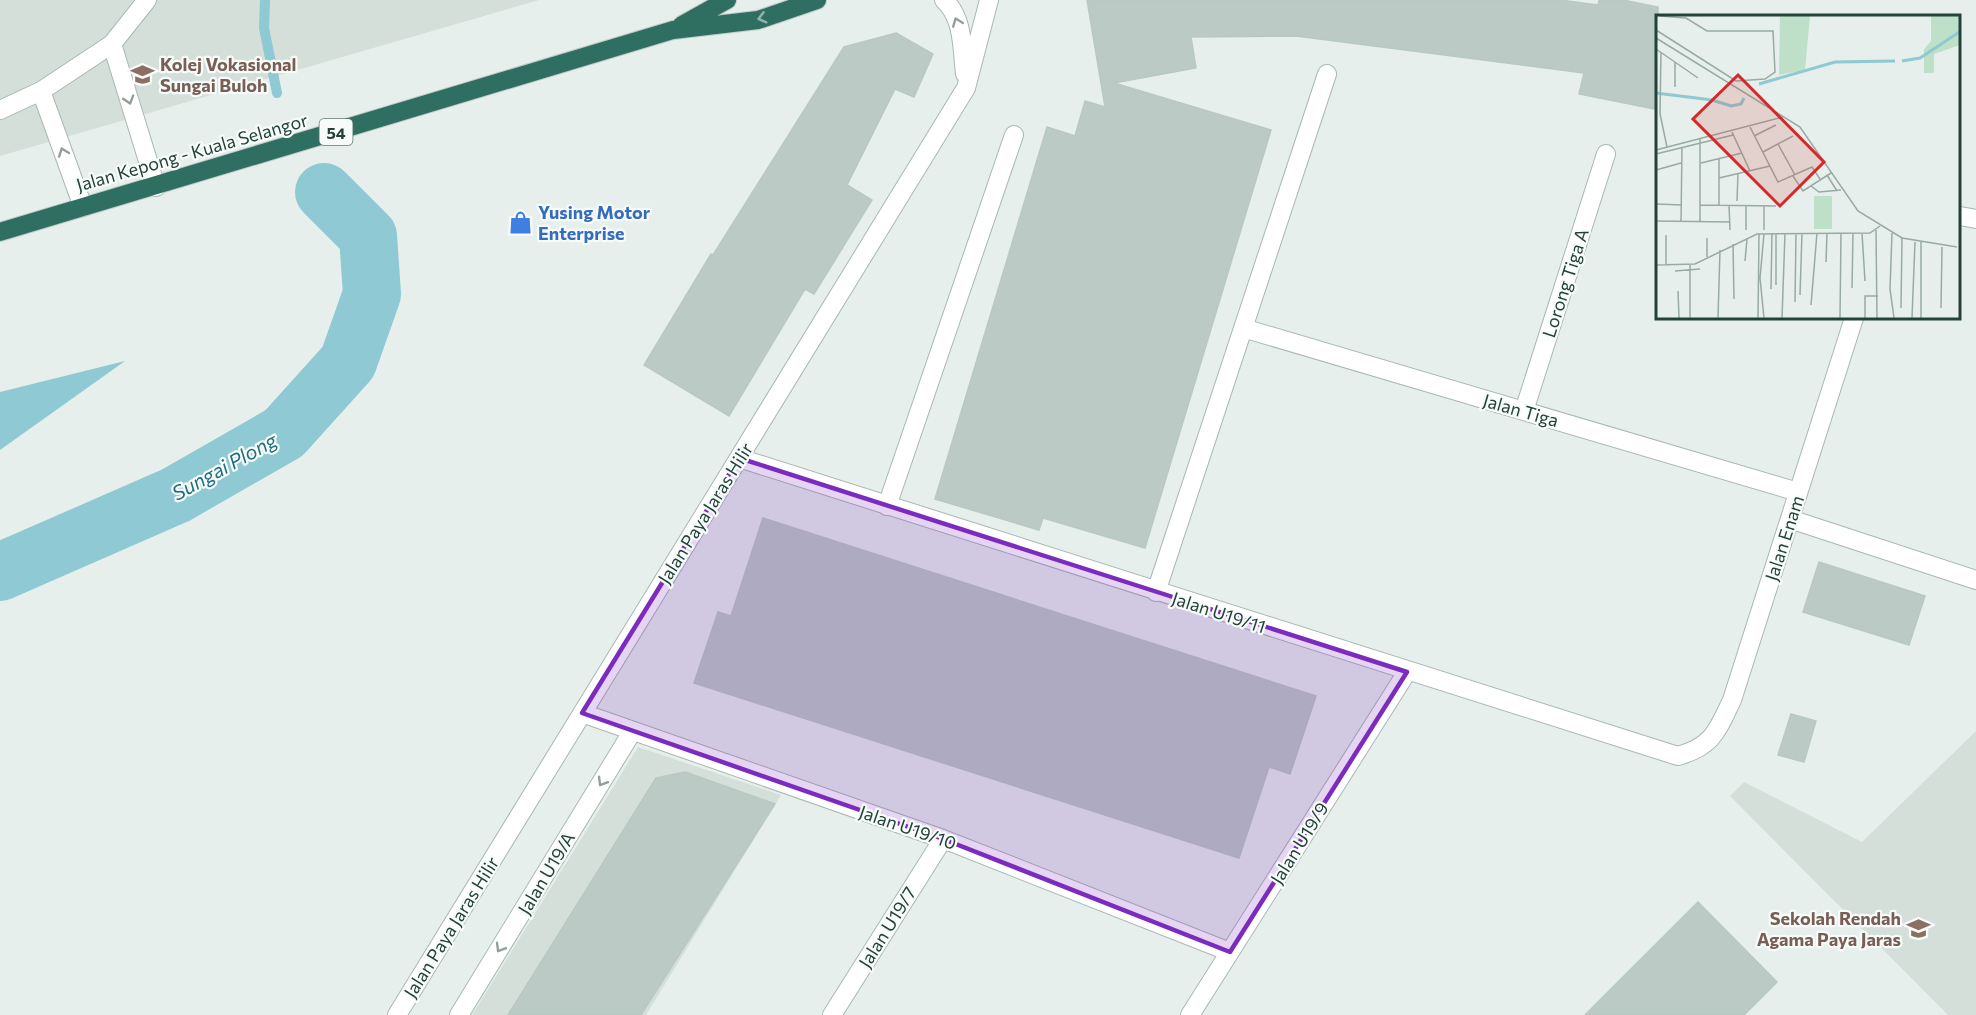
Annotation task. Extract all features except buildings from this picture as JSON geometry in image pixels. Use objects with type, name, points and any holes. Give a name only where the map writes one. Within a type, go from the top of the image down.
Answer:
[{"type":"highway","name":"Jalan Kepong - Kuala Selangor","points":[[673,30],[727,0]]},
{"type":"highway","name":"Jalan Kepong - Kuala Selangor","points":[[0,231],[156,187],[673,30],[758,20],[817,0]]},
{"type":"street","points":[[0,110],[41,90],[112,44],[147,0]]},
{"type":"street","points":[[944,0],[951,6],[960,30],[966,88]]},
{"type":"street","name":"Jalan Paya Jaras Hilir","points":[[397,1015],[966,88],[989,0]]},
{"type":"street","points":[[112,44],[156,187]]},
{"type":"street","points":[[1156,592],[1327,74]]},
{"type":"street","points":[[41,90],[83,207]]},
{"type":"street","points":[[887,506],[1014,135]]},
{"type":"street","name":"Lorong Tiga A","points":[[1524,411],[1606,154]]},
{"type":"street","points":[[1961,216],[1976,219]]},
{"type":"street","name":"Jalan Enam","points":[[1699,750],[1718,730],[1732,700],[1853,320]]},
{"type":"street","name":"Jalan Tiga","points":[[1244,328],[1798,492]]},
{"type":"street","name":"Jalan U19/11","points":[[739,458],[1658,752],[1678,756],[1699,750]]},
{"type":"street","points":[[1790,519],[1976,580]]},
{"type":"street","name":"Jalan U19/9","points":[[1190,1015],[1407,672]]},
{"type":"street","name":"Jalan U19/10","points":[[582,713],[943,838],[1230,952]]},
{"type":"street","name":"Jalan U19/A","points":[[459,1015],[632,732]]},
{"type":"street","name":"Jalan U19/7","points":[[832,1015],[943,838]]},
{"type":"highlighted area","points":[[739,458],[1407,672],[1230,952],[943,839],[582,713]]},
{"type":"shaded area","name":"Kolej Vokasional Sungai Buloh","points":[[0,0],[539,0],[0,156]]},
{"type":"shaded area","name":"Sekolah Rendah Agama Paya Jaras","points":[[1976,731],[1976,1015],[1948,1015],[1730,796],[1744,782],[1862,842]]},
{"type":"shaded area","points":[[638,747],[781,795],[646,1015],[472,1015]]},
{"type":"water","points":[[125,361],[0,450],[0,392]]},
{"type":"waterway","name":"Sungai Plong","points":[[265,0],[264,28],[277,93]]},
{"type":"waterway","name":"Sungai Plong","points":[[0,572],[176,495],[284,433],[348,362],[372,294],[368,236],[324,192]]},
{"type":"place","name":"Kolej Vokasional Sungai Buloh","points":[[142,74]]},
{"type":"place","name":"Yusing Motor Enterprise","points":[[520,222]]},
{"type":"place","name":"Sekolah Rendah Agama Paya Jaras","points":[[1919,928]]}]
